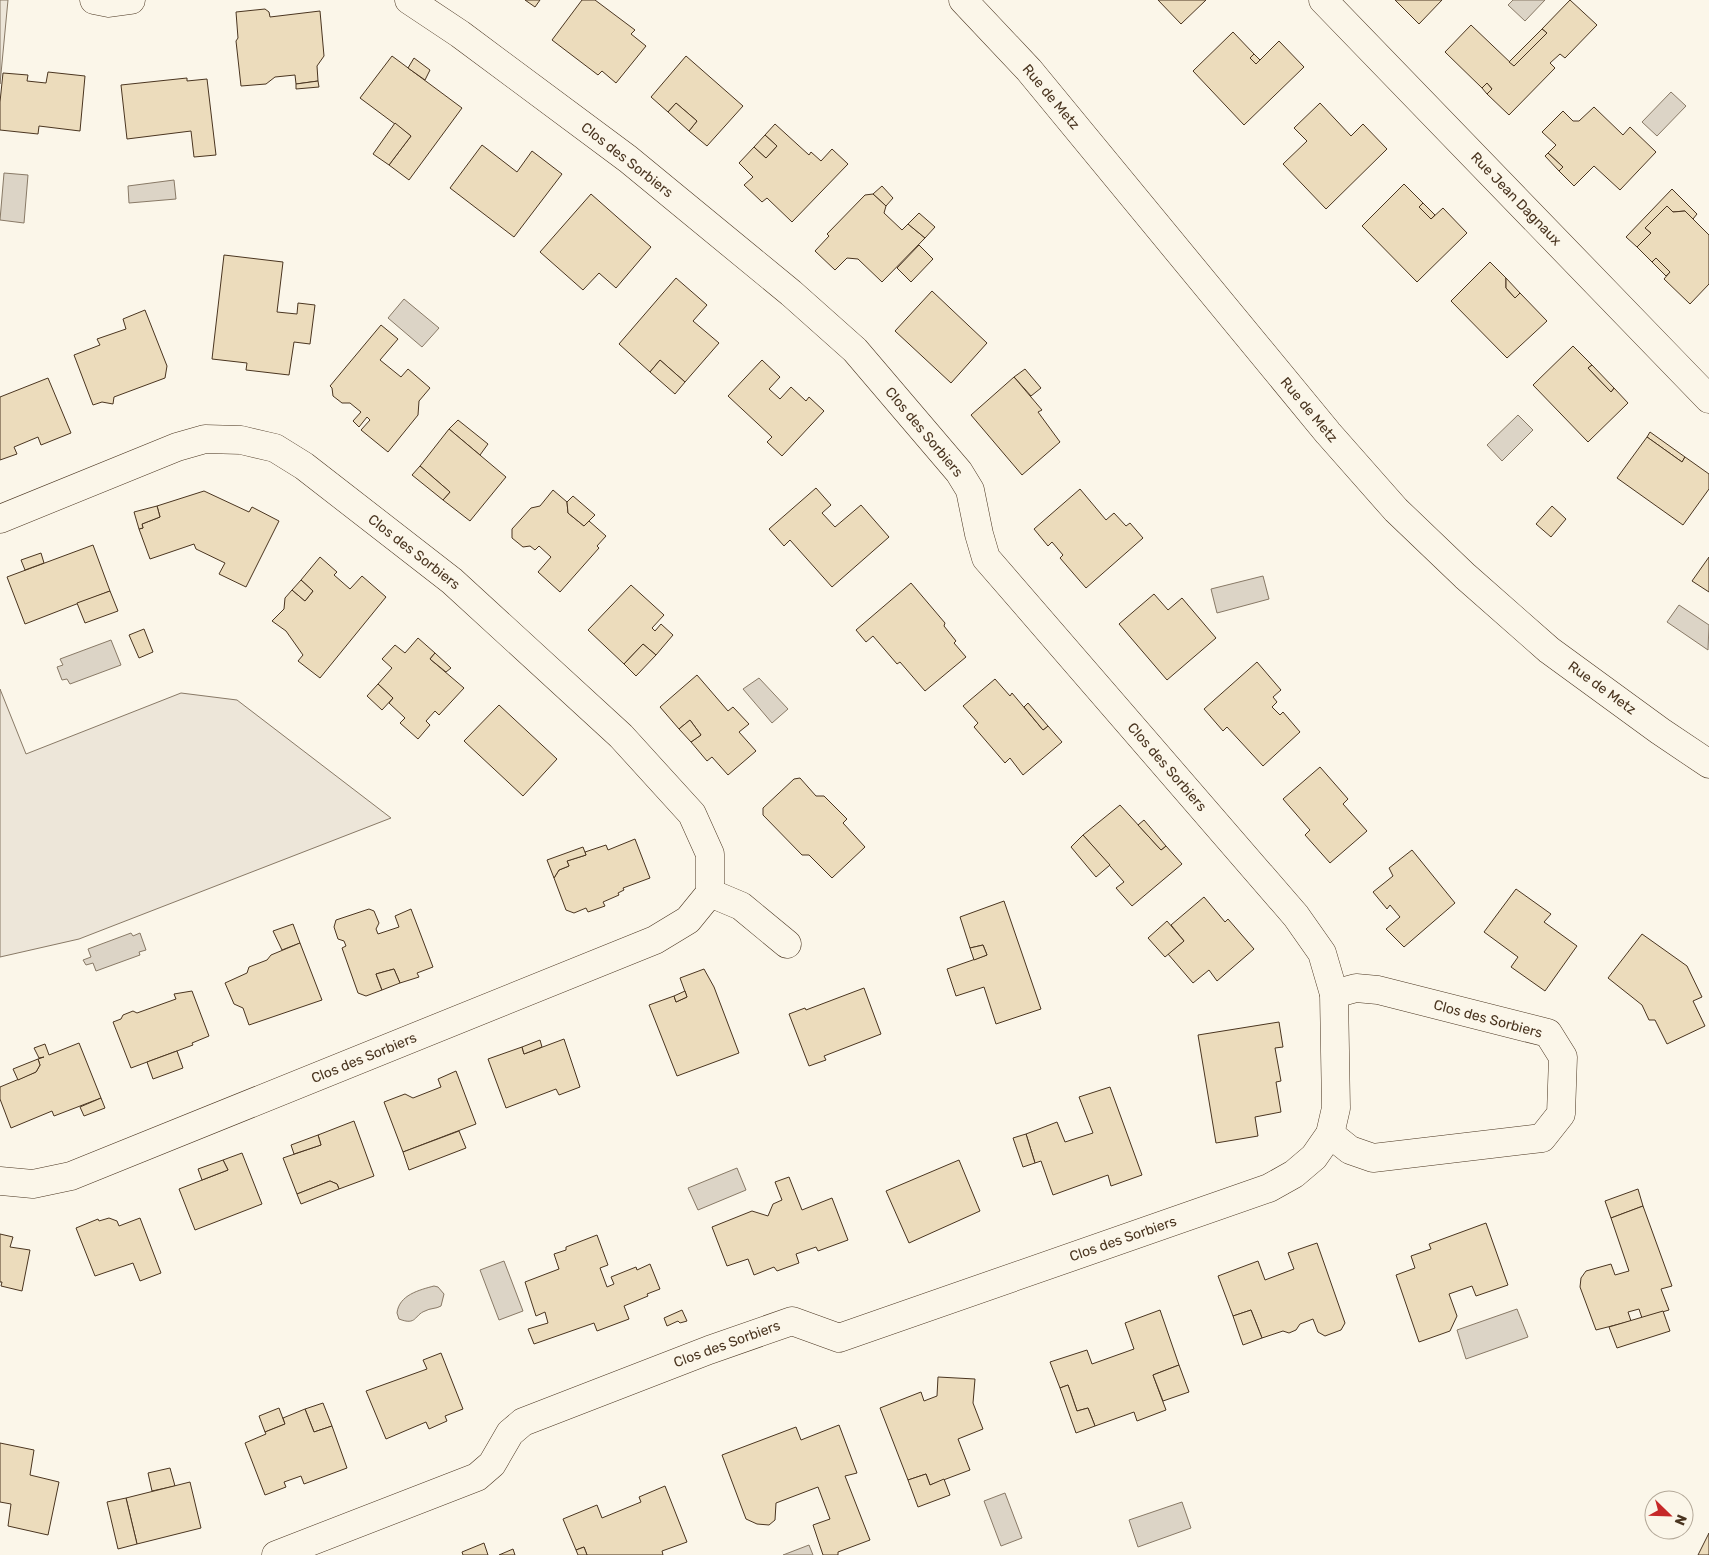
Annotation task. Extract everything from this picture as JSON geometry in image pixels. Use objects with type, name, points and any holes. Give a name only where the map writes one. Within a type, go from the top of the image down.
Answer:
[{"type":"street","points":[[94,0],[109,2],[131,0]]},
{"type":"street","name":"Clos des Sorbiers","points":[[276,1555],[477,1477],[492,1464],[510,1433],[524,1422],[700,1354],[792,1321],[839,1338],[1269,1188],[1294,1174],[1314,1157],[1330,1134],[1336,1108],[1334,994],[1322,953],[1296,916],[986,558],[970,490],[959,472],[855,350],[791,293],[628,159],[460,34],[409,0]]},
{"type":"street","name":"Rue de Metz","points":[[963,0],[1029,70],[1328,434],[1396,510],[1465,576],[1549,650],[1660,731],[1709,764]]},
{"type":"street","name":"Rue Jean Dagnaux","points":[[1323,0],[1709,399]]},
{"type":"street","name":"Clos des Sorbiers","points":[[0,519],[177,448],[206,440],[241,440],[275,448],[304,466],[452,581],[621,736],[692,814],[710,854],[710,893],[688,920],[655,940],[71,1176],[33,1184],[0,1181]]},
{"type":"street","points":[[710,893],[741,906],[787,944]]},
{"type":"street","name":"Clos des Sorbiers","points":[[1330,1134],[1350,1150],[1373,1158],[1542,1138],[1561,1114],[1563,1058],[1548,1033],[1378,990],[1356,988],[1334,994]]},
{"type":"shaded area","points":[[0,0],[8,0],[0,84]]},
{"type":"shaded area","points":[[1513,0],[1545,0],[1525,21],[1508,5]]},
{"type":"shaded area","points":[[1671,92],[1686,106],[1657,136],[1642,122]]},
{"type":"shaded area","points":[[4,173],[28,175],[24,223],[0,220]]},
{"type":"shaded area","points":[[174,180],[176,199],[129,203],[128,186]]},
{"type":"shaded area","points":[[404,299],[439,328],[422,347],[388,318]]},
{"type":"shaded area","points":[[1518,415],[1533,430],[1502,461],[1487,445]]},
{"type":"shaded area","points":[[1263,576],[1269,599],[1217,613],[1211,589]]},
{"type":"shaded area","points":[[1679,605],[1709,625],[1708,650],[1667,622]]},
{"type":"shaded area","points":[[111,640],[121,665],[70,684],[67,679],[62,680],[57,667],[63,665],[60,659]]},
{"type":"shaded area","points":[[759,678],[788,709],[772,723],[743,689]]},
{"type":"shaded area","points":[[0,689],[26,754],[181,693],[237,700],[391,818],[79,939],[0,957]]},
{"type":"shaded area","points":[[131,933],[133,936],[140,933],[146,950],[139,952],[140,955],[96,971],[93,963],[86,965],[83,960],[91,957],[88,949]]},
{"type":"shaded area","points":[[737,1168],[746,1190],[698,1210],[688,1188]]},
{"type":"shaded area","points":[[504,1261],[523,1311],[499,1320],[480,1270]]},
{"type":"shaded area","points":[[434,1286],[438,1287],[444,1294],[441,1306],[421,1313],[412,1321],[399,1319],[397,1313],[399,1307],[406,1298],[411,1294]]},
{"type":"shaded area","points":[[1517,1309],[1528,1337],[1466,1359],[1457,1330]]},
{"type":"shaded area","points":[[1005,1493],[1022,1538],[1001,1546],[984,1501]]},
{"type":"shaded area","points":[[1182,1502],[1191,1528],[1138,1547],[1129,1520]]},
{"type":"shaded area","points":[[809,1545],[813,1555],[783,1555]]},
{"type":"building","points":[[525,0],[540,0],[535,7]]},
{"type":"building","points":[[582,0],[595,0],[635,30],[631,34],[646,46],[616,83],[602,71],[598,75],[552,40]]},
{"type":"building","points":[[1158,0],[1206,0],[1181,24]]},
{"type":"building","points":[[1395,0],[1442,0],[1419,24]]},
{"type":"building","points":[[1570,0],[1597,25],[1565,58],[1560,54],[1550,63],[1555,68],[1509,115],[1487,94],[1492,89],[1487,83],[1482,88],[1445,52],[1471,25],[1514,66],[1547,33],[1542,29]]},
{"type":"building","points":[[265,9],[269,12],[270,17],[320,11],[324,56],[317,66],[318,81],[296,84],[295,75],[275,77],[266,84],[241,86],[236,41],[238,38],[236,12]]},
{"type":"building","points":[[1542,29],[1547,33],[1514,66],[1509,62]]},
{"type":"building","points":[[1233,32],[1254,54],[1250,58],[1256,64],[1279,41],[1304,67],[1244,125],[1193,71]]},
{"type":"building","points":[[1254,54],[1260,60],[1256,64],[1250,58]]},
{"type":"building","points":[[392,56],[462,108],[409,180],[389,165],[411,136],[360,98]]},
{"type":"building","points":[[686,56],[743,106],[707,146],[689,131],[697,121],[676,103],[668,112],[651,97]]},
{"type":"building","points":[[414,58],[430,70],[425,80],[408,68]]},
{"type":"building","points":[[48,72],[85,76],[80,131],[39,126],[38,134],[0,130],[3,73],[28,75],[27,81],[46,83]]},
{"type":"building","points":[[187,78],[187,81],[207,79],[216,155],[194,157],[191,131],[127,139],[121,85]]},
{"type":"building","points":[[318,81],[319,87],[296,89],[296,84]]},
{"type":"building","points":[[1487,83],[1492,89],[1487,94],[1482,88]]},
{"type":"building","points":[[676,103],[697,121],[689,131],[668,112]]},
{"type":"building","points":[[1320,103],[1351,136],[1363,124],[1387,149],[1326,209],[1283,164],[1307,141],[1294,128]]},
{"type":"building","points":[[1594,107],[1623,135],[1630,127],[1656,152],[1620,190],[1594,166],[1574,186],[1559,171],[1563,167],[1548,153],[1556,145],[1542,132],[1563,111],[1573,121],[1579,121]]},
{"type":"building","points":[[395,123],[411,136],[389,165],[373,154]]},
{"type":"building","points":[[775,124],[809,155],[811,152],[821,161],[832,149],[848,164],[792,222],[767,198],[762,202],[744,185],[753,177],[739,163],[754,147],[766,158],[777,146],[765,135]]},
{"type":"building","points":[[765,135],[777,146],[766,158],[754,147]]},
{"type":"building","points":[[482,145],[517,172],[532,151],[562,174],[514,237],[450,188]]},
{"type":"building","points":[[1548,153],[1563,167],[1559,171],[1545,156]]},
{"type":"building","points":[[1404,184],[1423,203],[1419,207],[1431,219],[1443,208],[1467,233],[1417,282],[1362,226]]},
{"type":"building","points":[[882,186],[893,198],[886,206],[873,194]]},
{"type":"building","points":[[1672,189],[1697,214],[1693,219],[1685,211],[1673,212],[1667,206],[1645,228],[1651,233],[1637,247],[1626,237]]},
{"type":"building","points":[[591,194],[651,247],[616,288],[599,273],[583,290],[540,252]]},
{"type":"building","points":[[873,194],[886,206],[884,213],[902,230],[908,224],[925,238],[882,282],[858,259],[847,258],[835,270],[815,251],[829,236],[827,234],[865,195]]},
{"type":"building","points":[[1423,203],[1435,215],[1431,219],[1419,207]]},
{"type":"building","points":[[1667,206],[1673,212],[1685,211],[1709,235],[1709,284],[1690,304],[1664,279],[1670,272],[1656,258],[1652,262],[1637,247],[1651,233],[1645,228]]},
{"type":"building","points":[[919,213],[935,227],[925,238],[908,224]]},
{"type":"building","points":[[919,245],[933,259],[911,282],[897,268]]},
{"type":"building","points":[[224,255],[283,262],[277,312],[297,314],[298,303],[315,305],[310,344],[294,342],[289,375],[246,370],[247,363],[212,359]]},
{"type":"building","points":[[1656,258],[1670,272],[1666,276],[1652,262]]},
{"type":"building","points":[[1490,262],[1506,278],[1506,288],[1515,298],[1520,293],[1547,321],[1507,358],[1451,301]]},
{"type":"building","points":[[676,278],[707,305],[693,321],[719,343],[685,382],[660,360],[650,372],[619,344]]},
{"type":"building","points":[[1506,278],[1520,293],[1515,298],[1506,288]]},
{"type":"building","points":[[932,291],[987,343],[951,383],[895,331]]},
{"type":"building","points":[[145,310],[167,366],[165,378],[114,397],[113,404],[102,402],[93,405],[74,355],[100,345],[97,339],[126,329],[123,319]]},
{"type":"building","points":[[381,325],[398,339],[380,360],[401,377],[408,369],[430,388],[419,401],[418,415],[388,452],[361,430],[370,420],[367,417],[359,427],[353,421],[361,412],[350,403],[342,403],[333,396],[330,386]]},
{"type":"building","points":[[1573,346],[1592,365],[1588,368],[1611,392],[1614,388],[1628,403],[1588,442],[1533,385]]},
{"type":"building","points":[[660,360],[685,382],[675,394],[650,372]]},
{"type":"building","points":[[762,360],[780,377],[769,389],[780,399],[791,387],[806,401],[809,397],[824,411],[782,456],[767,442],[772,437],[728,396]]},
{"type":"building","points":[[1592,365],[1614,388],[1611,392],[1588,368]]},
{"type":"building","points":[[1025,369],[1041,388],[1031,396],[1014,377]]},
{"type":"building","points":[[1014,377],[1042,410],[1038,412],[1060,442],[1022,475],[971,415]]},
{"type":"building","points":[[48,378],[71,433],[41,445],[38,437],[14,447],[17,454],[0,460],[0,397]]},
{"type":"building","points":[[458,420],[488,444],[480,455],[449,429]]},
{"type":"building","points":[[449,429],[506,477],[470,521],[443,500],[450,492],[420,466]]},
{"type":"building","points":[[1650,432],[1685,457],[1682,462],[1647,437]]},
{"type":"building","points":[[1647,437],[1682,462],[1685,457],[1709,474],[1709,489],[1683,525],[1617,478]]},
{"type":"building","points":[[420,466],[450,492],[443,500],[412,475]]},
{"type":"building","points":[[816,488],[831,505],[822,513],[835,527],[861,505],[889,537],[832,587],[790,540],[784,546],[769,529]]},
{"type":"building","points":[[1080,489],[1106,520],[1114,513],[1126,526],[1130,523],[1143,538],[1086,588],[1060,558],[1063,555],[1052,542],[1048,546],[1034,529]]},
{"type":"building","points":[[553,490],[567,502],[568,513],[584,526],[589,521],[606,536],[597,546],[599,548],[560,592],[538,572],[551,557],[539,546],[535,550],[530,546],[523,547],[512,538],[512,529],[531,508],[540,506]]},
{"type":"building","points":[[204,491],[249,512],[252,507],[279,521],[246,587],[219,574],[225,563],[196,549],[194,544],[150,559],[139,529],[143,528],[142,524],[160,517],[157,506]]},
{"type":"building","points":[[573,496],[595,515],[584,526],[568,513],[567,502]]},
{"type":"building","points":[[157,506],[160,517],[142,524],[143,528],[139,529],[134,512]]},
{"type":"building","points":[[1552,506],[1566,519],[1551,537],[1536,524]]},
{"type":"building","points":[[93,545],[110,591],[25,624],[7,577]]},
{"type":"building","points":[[41,553],[44,563],[25,570],[21,560]]},
{"type":"building","points":[[320,557],[337,572],[334,575],[350,589],[362,576],[386,597],[320,678],[298,661],[303,655],[286,631],[272,621],[284,609],[285,598],[292,590],[305,601],[313,591],[301,580]]},
{"type":"building","points":[[1709,557],[1709,592],[1692,581]]},
{"type":"building","points":[[301,580],[313,591],[305,601],[292,590]]},
{"type":"building","points":[[911,583],[945,623],[944,626],[956,641],[954,643],[966,657],[925,691],[900,662],[897,664],[873,636],[866,642],[856,630]]},
{"type":"building","points":[[631,585],[664,615],[652,628],[655,631],[661,624],[673,635],[656,655],[643,644],[624,664],[588,630]]},
{"type":"building","points":[[110,591],[118,611],[85,623],[77,603]]},
{"type":"building","points":[[1154,594],[1168,610],[1182,598],[1216,638],[1167,680],[1119,624]]},
{"type":"building","points":[[144,629],[153,652],[139,658],[129,635]]},
{"type":"building","points":[[418,638],[435,653],[430,659],[464,688],[439,715],[435,711],[426,721],[430,725],[418,739],[400,723],[405,718],[389,703],[393,698],[378,684],[392,668],[382,659],[395,645],[405,653]]},
{"type":"building","points":[[643,644],[656,655],[636,676],[624,664]]},
{"type":"building","points":[[435,653],[451,668],[446,672],[430,659]]},
{"type":"building","points":[[1257,662],[1281,690],[1273,697],[1277,702],[1272,707],[1280,715],[1283,712],[1300,732],[1263,766],[1227,727],[1223,731],[1204,709]]},
{"type":"building","points":[[697,675],[728,711],[733,707],[749,724],[739,732],[756,751],[728,775],[712,757],[707,761],[691,742],[701,735],[690,720],[679,729],[660,707]]},
{"type":"building","points":[[995,679],[1010,696],[1012,693],[1043,730],[1048,726],[1062,742],[1023,775],[1010,758],[1005,763],[974,727],[978,723],[963,706]]},
{"type":"building","points":[[378,684],[393,698],[382,710],[367,696]]},
{"type":"building","points":[[1028,703],[1048,726],[1043,730],[1024,707]]},
{"type":"building","points":[[499,705],[557,759],[523,796],[464,741]]},
{"type":"building","points":[[690,720],[701,735],[691,742],[679,729]]},
{"type":"building","points":[[1320,767],[1348,799],[1343,804],[1367,831],[1330,863],[1305,835],[1310,830],[1283,799]]},
{"type":"building","points":[[800,778],[816,796],[824,796],[847,819],[843,823],[865,847],[832,878],[809,855],[802,855],[763,815],[763,808],[794,779]]},
{"type":"building","points":[[1120,805],[1161,850],[1166,846],[1182,864],[1132,906],[1116,888],[1124,882],[1083,835]]},
{"type":"building","points":[[1144,820],[1166,846],[1161,850],[1138,825]]},
{"type":"building","points":[[1083,835],[1110,865],[1096,877],[1071,847]]},
{"type":"building","points":[[635,839],[650,878],[623,888],[624,890],[618,893],[619,895],[603,902],[605,906],[588,912],[586,908],[574,913],[566,910],[554,878],[559,870],[569,866],[567,861],[586,855],[585,852],[606,845],[608,850]]},
{"type":"building","points":[[583,847],[586,855],[567,861],[569,866],[559,870],[554,878],[547,860]]},
{"type":"building","points":[[1412,850],[1455,903],[1404,947],[1386,929],[1400,917],[1390,905],[1387,909],[1373,892],[1393,876],[1389,868]]},
{"type":"building","points":[[1516,889],[1551,914],[1544,922],[1577,946],[1545,991],[1511,967],[1518,957],[1484,932]]},
{"type":"building","points":[[1204,897],[1225,922],[1228,919],[1254,949],[1217,981],[1209,970],[1193,983],[1168,954],[1184,941],[1171,925]]},
{"type":"building","points":[[1004,901],[1041,1009],[996,1024],[984,987],[956,996],[947,969],[987,955],[983,945],[970,948],[960,917]]},
{"type":"building","points":[[369,909],[374,911],[379,923],[376,929],[378,934],[399,927],[395,916],[411,909],[433,967],[417,973],[419,977],[400,983],[394,969],[376,974],[382,990],[366,996],[358,993],[342,948],[346,946],[344,941],[338,939],[334,927],[336,920]]},
{"type":"building","points":[[1167,921],[1184,941],[1165,957],[1148,938]]},
{"type":"building","points":[[293,924],[300,943],[282,950],[273,931]]},
{"type":"building","points":[[1642,934],[1687,966],[1702,997],[1693,1001],[1705,1026],[1667,1044],[1655,1020],[1649,1020],[1642,1005],[1608,978]]},
{"type":"building","points":[[300,943],[322,1000],[249,1025],[243,1008],[234,1004],[225,983],[247,973],[249,967],[267,960],[271,955]]},
{"type":"building","points":[[983,945],[987,955],[974,960],[970,948]]},
{"type":"building","points":[[394,969],[400,983],[382,990],[376,974]]},
{"type":"building","points":[[704,969],[714,987],[739,1053],[677,1076],[649,1005],[674,996],[676,1002],[687,997],[680,978]]},
{"type":"building","points":[[864,988],[881,1034],[824,1056],[826,1060],[809,1066],[789,1014],[805,1008],[806,1010]]},
{"type":"building","points":[[192,991],[209,1036],[192,1043],[193,1045],[131,1068],[113,1022],[133,1011],[137,1013],[176,999],[174,994]]},
{"type":"building","points":[[685,991],[687,997],[676,1002],[674,996]]},
{"type":"building","points":[[1279,1022],[1283,1047],[1275,1048],[1281,1081],[1276,1082],[1281,1112],[1255,1117],[1258,1136],[1216,1143],[1198,1035]]},
{"type":"building","points":[[564,1039],[580,1087],[559,1095],[556,1089],[506,1108],[488,1059],[522,1047],[524,1054]]},
{"type":"building","points":[[540,1040],[542,1047],[524,1054],[522,1047]]},
{"type":"building","points":[[79,1043],[101,1098],[54,1116],[52,1111],[11,1128],[0,1099],[0,1087],[36,1072],[40,1065],[38,1059],[44,1057],[39,1058],[34,1048],[45,1044],[49,1055]]},
{"type":"building","points":[[177,1051],[183,1068],[153,1079],[147,1062]]},
{"type":"building","points":[[38,1059],[40,1065],[36,1072],[18,1080],[13,1069]]},
{"type":"building","points":[[456,1071],[476,1124],[403,1152],[384,1102],[405,1094],[413,1098],[441,1087],[438,1079]]},
{"type":"building","points":[[1110,1087],[1142,1175],[1111,1186],[1108,1175],[1053,1195],[1041,1161],[1035,1163],[1026,1134],[1057,1122],[1065,1142],[1093,1133],[1079,1097]]},
{"type":"building","points":[[101,1098],[105,1108],[84,1116],[80,1107]]},
{"type":"building","points":[[354,1121],[374,1176],[339,1189],[337,1184],[330,1181],[297,1194],[283,1158],[321,1145],[318,1135]]},
{"type":"building","points":[[459,1131],[466,1148],[409,1170],[403,1152]]},
{"type":"building","points":[[1026,1134],[1035,1163],[1023,1167],[1013,1138]]},
{"type":"building","points":[[318,1135],[321,1145],[294,1154],[291,1145]]},
{"type":"building","points":[[242,1153],[262,1204],[195,1230],[179,1189],[228,1170],[223,1160]]},
{"type":"building","points":[[223,1160],[228,1170],[202,1180],[198,1169]]},
{"type":"building","points":[[959,1160],[980,1211],[909,1243],[886,1191]]},
{"type":"building","points":[[789,1177],[802,1210],[832,1198],[848,1240],[818,1251],[816,1247],[796,1254],[799,1263],[777,1271],[774,1267],[754,1275],[748,1259],[727,1266],[712,1227],[752,1211],[768,1216],[773,1204],[782,1200],[775,1182]]},
{"type":"building","points":[[330,1181],[337,1184],[339,1189],[301,1204],[297,1194]]},
{"type":"building","points":[[1638,1189],[1643,1206],[1611,1218],[1605,1201]]},
{"type":"building","points":[[1643,1206],[1672,1286],[1661,1289],[1669,1310],[1642,1318],[1639,1309],[1628,1312],[1631,1321],[1596,1330],[1580,1287],[1581,1278],[1586,1271],[1611,1264],[1615,1275],[1629,1271],[1611,1218]]},
{"type":"building","points":[[109,1218],[117,1221],[119,1226],[140,1218],[161,1273],[140,1281],[133,1263],[95,1276],[76,1228],[98,1219],[99,1221]]},
{"type":"building","points":[[1486,1223],[1508,1285],[1476,1296],[1472,1286],[1449,1294],[1457,1316],[1450,1331],[1419,1342],[1396,1275],[1415,1268],[1411,1256],[1431,1249],[1429,1244]]},
{"type":"building","points":[[0,1234],[13,1237],[10,1247],[30,1250],[22,1291],[1,1286]]},
{"type":"building","points":[[597,1235],[608,1265],[600,1268],[607,1287],[614,1284],[611,1277],[636,1267],[637,1270],[650,1264],[660,1289],[624,1306],[629,1319],[597,1331],[594,1323],[534,1344],[528,1329],[548,1323],[545,1312],[536,1316],[525,1282],[559,1269],[554,1254],[566,1250],[566,1247]]},
{"type":"building","points":[[1317,1243],[1345,1323],[1341,1330],[1325,1336],[1318,1332],[1313,1319],[1300,1324],[1296,1330],[1289,1333],[1283,1331],[1262,1338],[1251,1310],[1233,1316],[1218,1276],[1258,1261],[1265,1280],[1294,1269],[1288,1253]]},
{"type":"building","points":[[682,1310],[687,1321],[680,1323],[678,1321],[667,1326],[664,1318]]},
{"type":"building","points":[[1160,1310],[1179,1365],[1153,1375],[1166,1410],[1137,1421],[1134,1412],[1095,1426],[1088,1408],[1077,1411],[1068,1385],[1060,1388],[1050,1362],[1087,1350],[1092,1364],[1134,1349],[1125,1323]]},
{"type":"building","points":[[1251,1310],[1262,1338],[1243,1345],[1233,1316]]},
{"type":"building","points":[[1663,1311],[1670,1331],[1617,1348],[1609,1327]]},
{"type":"building","points":[[441,1353],[463,1409],[445,1416],[447,1421],[429,1429],[426,1422],[386,1439],[366,1391],[427,1369],[423,1360]]},
{"type":"building","points":[[1179,1365],[1189,1392],[1163,1401],[1153,1375]]},
{"type":"building","points":[[938,1377],[975,1379],[973,1403],[983,1429],[958,1439],[970,1470],[930,1485],[926,1474],[908,1480],[880,1408],[921,1392],[924,1401],[937,1396]]},
{"type":"building","points":[[1068,1385],[1077,1411],[1088,1408],[1095,1426],[1076,1433],[1060,1388]]},
{"type":"building","points":[[323,1403],[332,1426],[314,1432],[305,1409]]},
{"type":"building","points":[[279,1408],[285,1424],[265,1432],[259,1416]]},
{"type":"building","points":[[305,1409],[314,1432],[332,1426],[347,1468],[304,1484],[301,1476],[284,1482],[286,1487],[265,1495],[245,1443],[285,1424],[283,1418]]},
{"type":"building","points":[[839,1425],[857,1473],[845,1476],[870,1540],[838,1552],[838,1555],[823,1555],[813,1525],[830,1519],[818,1487],[776,1503],[775,1520],[769,1525],[757,1524],[746,1519],[722,1455],[796,1427],[801,1440]]},
{"type":"building","points":[[0,1443],[34,1450],[30,1475],[59,1482],[48,1535],[8,1526],[11,1504],[0,1502]]},
{"type":"building","points":[[170,1468],[175,1486],[152,1491],[148,1473]]},
{"type":"building","points":[[926,1474],[930,1485],[944,1479],[950,1495],[918,1507],[908,1480]]},
{"type":"building","points":[[190,1482],[201,1528],[137,1544],[126,1498]]},
{"type":"building","points":[[665,1486],[687,1542],[662,1551],[663,1555],[587,1555],[584,1547],[576,1550],[563,1519],[597,1505],[602,1518],[641,1502],[639,1497]]},
{"type":"building","points":[[126,1498],[137,1544],[118,1549],[107,1502]]},
{"type":"building","points":[[1709,1533],[1709,1555],[1698,1555]]},
{"type":"building","points":[[484,1543],[488,1555],[463,1555],[462,1552]]},
{"type":"building","points":[[584,1547],[587,1555],[578,1555],[576,1550]]},
{"type":"building","points":[[513,1549],[515,1555],[499,1555]]}]
